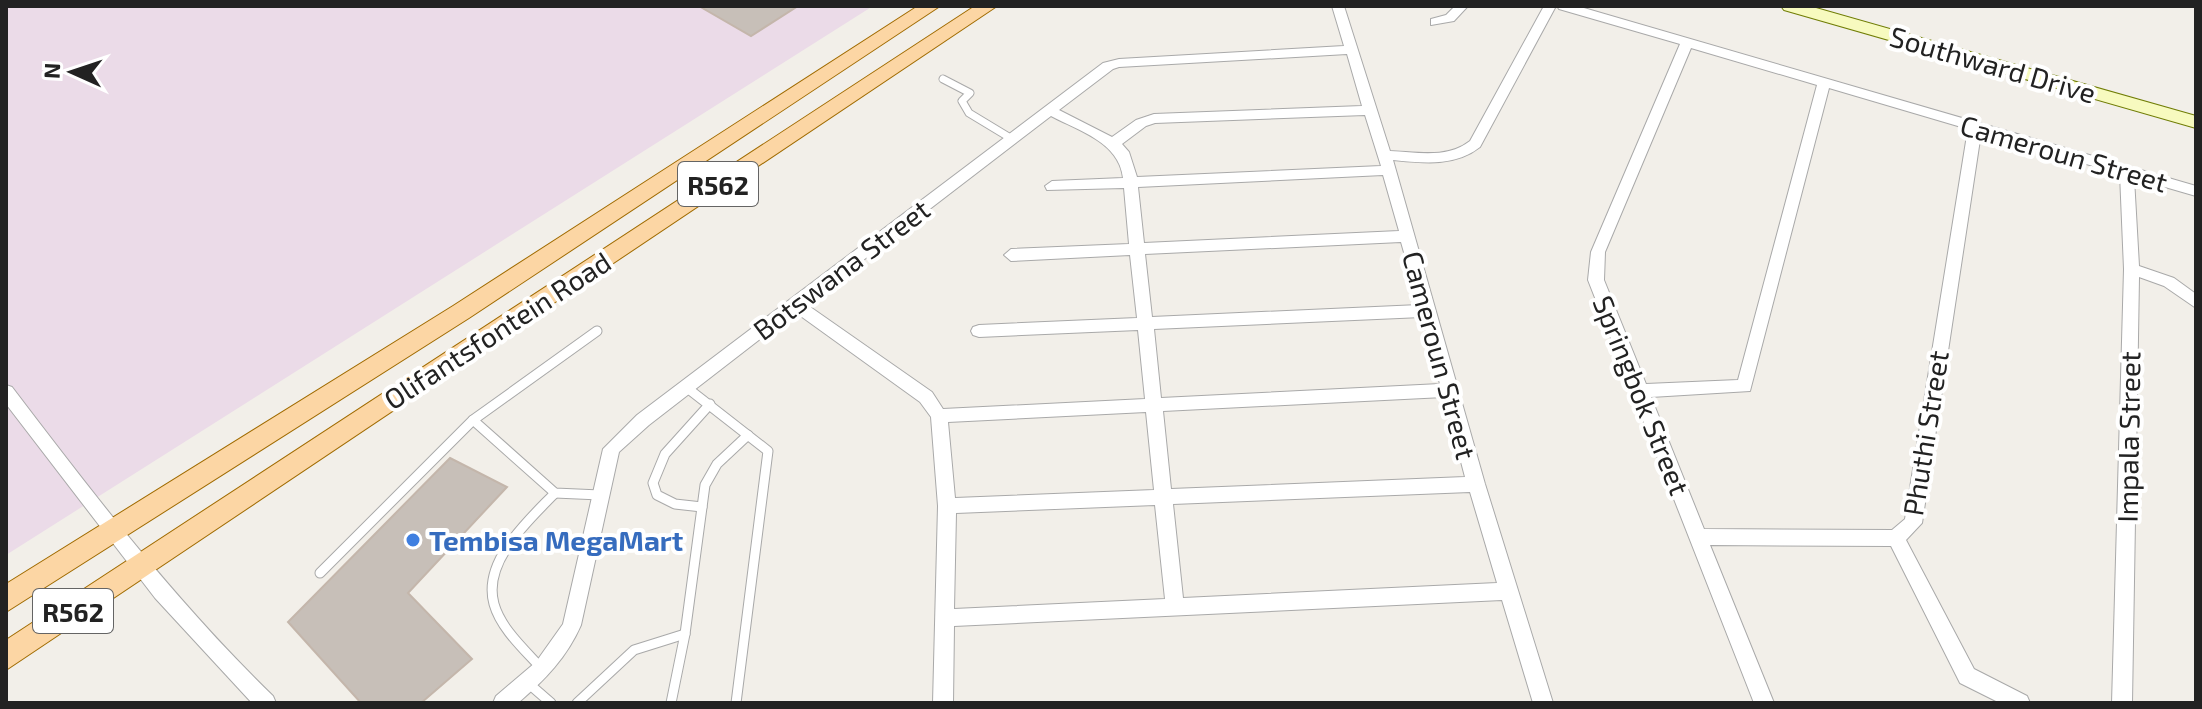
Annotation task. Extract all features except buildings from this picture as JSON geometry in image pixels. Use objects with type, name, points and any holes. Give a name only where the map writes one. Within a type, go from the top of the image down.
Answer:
[{"type":"main road","name":"Olifantsfontein Road","points":[[6,656],[988,6]]},
{"type":"main road","name":"Southward Drive","points":[[1790,6],[2196,122]]},
{"type":"main road","name":"Olifantsfontein Road","points":[[6,599],[461,312],[923,10]]},
{"type":"street","name":"Cameroun Street","points":[[1338,6],[1387,162],[1476,484],[1543,703]]},
{"type":"street","points":[[1435,22],[1450,18],[1462,6]]},
{"type":"street","points":[[1052,186],[1387,162],[1450,156],[1468,151],[1475,144],[1550,6]]},
{"type":"street","name":"Cameroun Street","points":[[1563,6],[2196,191]]},
{"type":"street","name":"Springbok Street","points":[[1687,42],[1597,262],[1599,288],[1764,703]]},
{"type":"street","name":"Botswana Street","points":[[503,703],[543,670],[572,625],[614,444],[686,387],[1116,63],[1350,50]]},
{"type":"street","points":[[1641,391],[1744,386],[1824,84]]},
{"type":"street","points":[[1113,143],[1141,123],[1154,119],[1370,110]]},
{"type":"street","points":[[1051,111],[1113,143],[1126,161],[1138,248],[1175,607]]},
{"type":"street","name":"Phuthi Street","points":[[1698,537],[1896,538],[1913,523],[1975,127]]},
{"type":"street","name":"Impala Street","points":[[2122,703],[2132,269],[2127,170]]},
{"type":"street","points":[[1011,255],[1407,236]]},
{"type":"street","points":[[2132,269],[2169,282],[2196,302]]},
{"type":"street","points":[[795,304],[926,397],[939,416],[947,506],[943,703]]},
{"type":"street","points":[[979,331],[1429,311]]},
{"type":"street","points":[[939,416],[1450,390]]},
{"type":"street","points":[[6,392],[140,567],[231,670],[266,703]]},
{"type":"street","points":[[947,506],[1476,484]]},
{"type":"street","points":[[1896,538],[1967,676],[2020,703]]},
{"type":"street","points":[[946,618],[1508,591]]},
{"type":"street","points":[[231,670],[251,703]]},
{"type":"lane","points":[[943,79],[970,93],[962,101],[966,111],[1012,139]]},
{"type":"lane","points":[[320,573],[473,420],[597,331]]},
{"type":"lane","points":[[686,387],[768,451],[736,703]]},
{"type":"lane","points":[[702,507],[669,503],[660,497],[654,479],[663,453],[710,404]]},
{"type":"lane","points":[[473,420],[555,493],[600,495]]},
{"type":"lane","points":[[671,703],[685,634],[707,476],[748,435]]},
{"type":"lane","points":[[543,670],[500,619],[493,596],[493,579],[509,544],[555,493]]},
{"type":"lane","points":[[577,703],[634,650],[685,634]]},
{"type":"lane","points":[[528,683],[551,703]]},
{"type":"shaded area","points":[[6,6],[873,6],[6,555]]},
{"type":"place","name":"Tembisa MegaMart","points":[[413,540]]}]
